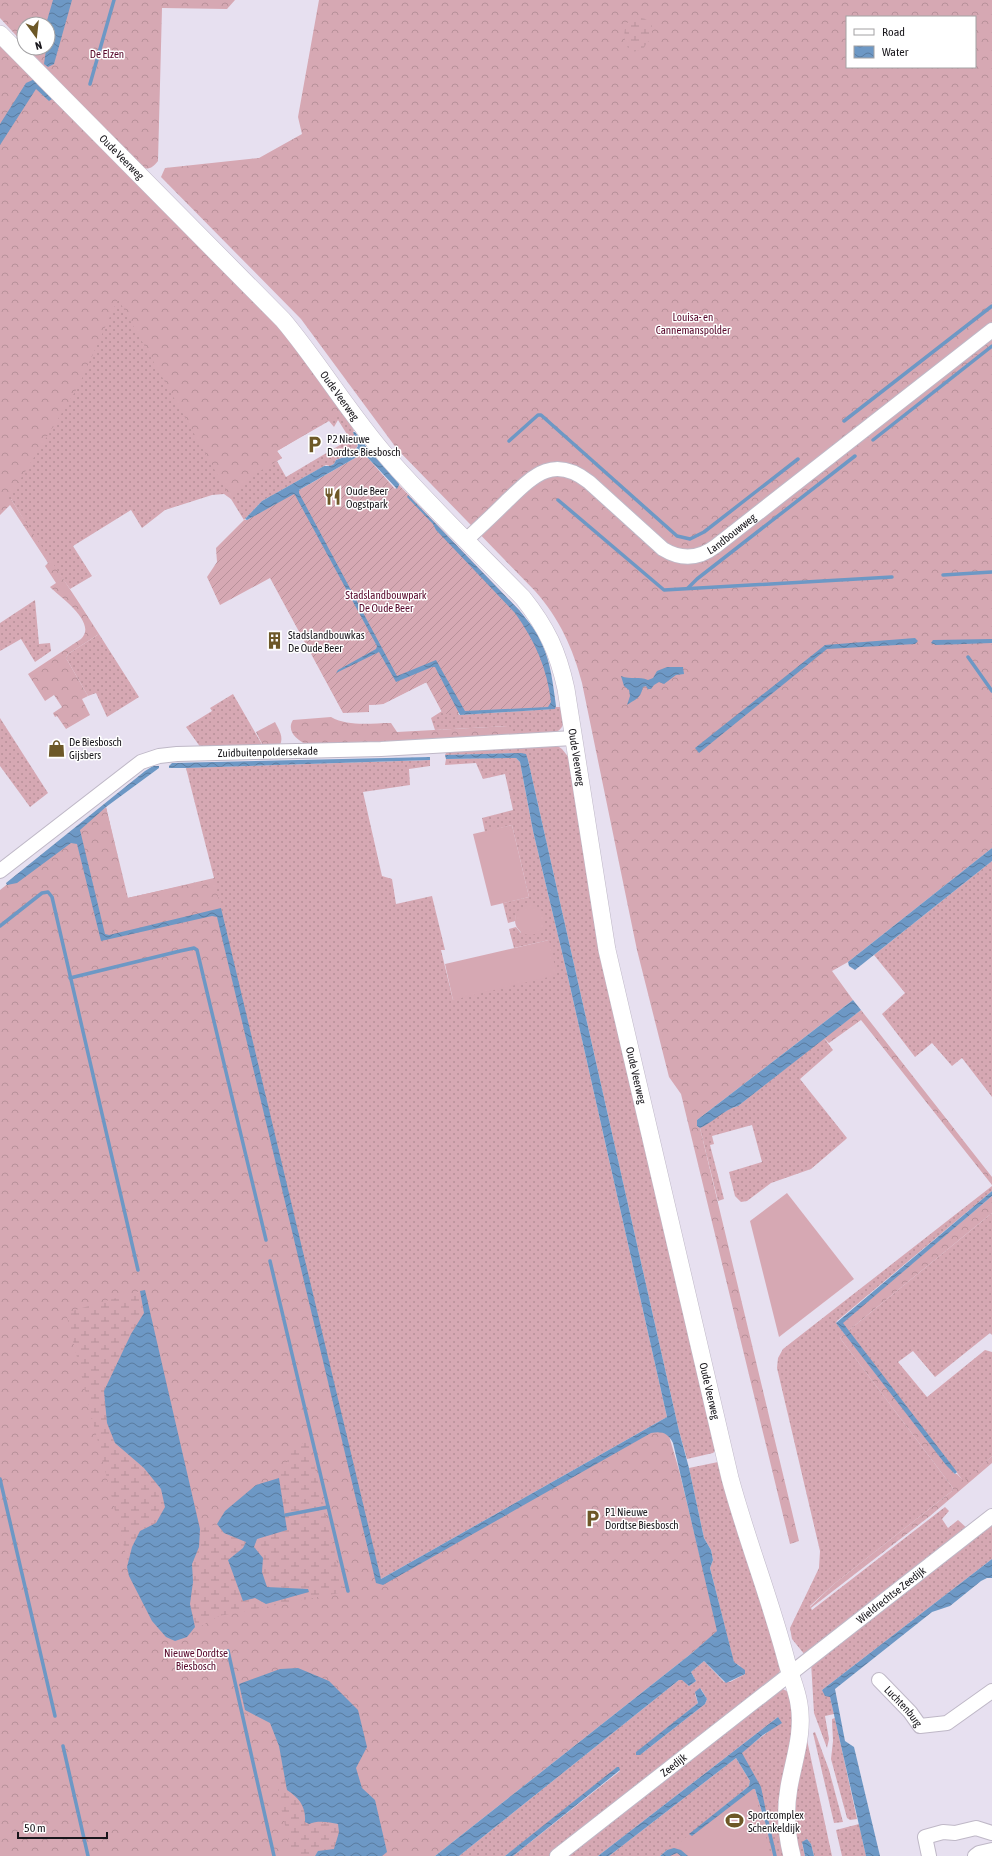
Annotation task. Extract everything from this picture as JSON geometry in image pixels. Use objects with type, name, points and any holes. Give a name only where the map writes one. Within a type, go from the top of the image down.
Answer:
[{"type":"street","name":"Oude Veerweg","points":[[0,34],[283,320],[316,361],[353,414],[388,458],[523,598],[546,629],[559,657],[587,815],[607,950],[730,1478],[738,1509],[779,1630],[799,1704],[801,1726],[786,1805],[787,1832],[792,1856]]},
{"type":"street","name":"Landbouwweg","points":[[466,540],[532,477],[547,470],[561,469],[576,473],[589,482],[669,553],[685,557],[704,554],[992,330]]},
{"type":"street","name":"Zuidbuitenpoldersekade","points":[[0,871],[141,762],[154,757],[221,752],[381,749],[573,738]]},
{"type":"street","name":"Wieldrechtse Zeedijk","points":[[790,1673],[992,1516]]},
{"type":"street","name":"Zeedijk","points":[[557,1856],[790,1673]]},
{"type":"street","name":"Luchtenburg","points":[[879,1680],[910,1712],[920,1726],[947,1723],[992,1691]]},
{"type":"street","points":[[929,1856],[925,1837],[943,1832],[955,1833],[976,1828],[992,1833]]},
{"type":"street","points":[[975,1856],[979,1853],[992,1850]]},
{"type":"green space","name":"De Elzen","points":[[0,0],[235,0],[227,9],[162,8],[158,161],[147,169],[142,168],[35,56],[56,56],[56,16],[16,16],[16,35],[0,18]]},
{"type":"green space","name":"Louisa- en Cannemanspolder","points":[[319,0],[992,0],[992,848],[848,962],[832,971],[853,1000],[697,1120],[697,1126],[700,1128],[799,1541],[790,1544],[681,1094],[669,1077],[637,950],[582,683],[570,646],[544,601],[397,449],[301,319],[161,177],[165,168],[259,158],[302,134],[298,117]]},
{"type":"green space","points":[[637,17],[645,19],[649,22],[652,26],[652,30],[649,40],[642,50],[632,52],[627,46],[625,29],[629,21]]},
{"type":"green space","points":[[0,43],[281,327],[345,413],[329,420],[277,451],[282,458],[255,474],[231,499],[118,299],[78,387],[8,499],[11,499],[99,634],[68,654],[66,658],[88,696],[82,699],[90,715],[66,729],[57,716],[55,717],[53,713],[62,707],[54,695],[45,701],[28,674],[81,639],[85,633],[85,626],[76,611],[50,587],[56,583],[45,566],[48,563],[10,505],[0,515]]},
{"type":"green space","points":[[0,145],[345,413],[354,431],[353,432],[358,444],[355,452],[336,460],[334,464],[330,466],[326,465],[262,501],[244,520],[231,499],[224,494],[212,495],[165,510],[142,528],[131,510],[73,546],[92,576],[70,589],[47,557],[11,499],[7,500]],"holes":[[[338,420],[350,439],[286,477],[277,461],[282,458],[277,451],[329,421],[334,427]]]},
{"type":"green space","name":"Stadslandbouwpark De Oude Beer","points":[[362,454],[368,458],[395,489],[399,485],[519,610],[536,634],[546,656],[551,679],[554,707],[443,714],[426,682],[383,704],[369,705],[369,712],[343,713],[270,578],[220,605],[207,577],[217,562],[216,548],[244,520],[247,520]]},
{"type":"green space","points":[[35,600],[39,644],[50,643],[51,651],[35,662],[21,639],[0,651],[0,623]]},
{"type":"green space","points":[[99,634],[139,697],[107,717],[96,693],[88,696],[66,658],[68,654]]},
{"type":"green space","points":[[435,667],[459,715],[565,707],[565,719],[563,726],[553,734],[512,738],[508,726],[435,730],[431,718],[442,711],[427,682],[383,704],[369,705]]},
{"type":"green space","points":[[233,694],[264,748],[201,748],[186,727],[212,711],[210,708]]},
{"type":"green space","points":[[331,717],[353,723],[391,723],[397,732],[508,726],[512,728],[512,738],[306,744],[296,738],[291,728],[293,720]]},
{"type":"green space","points":[[0,718],[48,793],[30,807],[0,766]]},
{"type":"green space","points":[[275,722],[281,736],[280,745],[264,748],[256,732]]},
{"type":"green space","points":[[556,745],[562,749],[570,759],[716,1450],[713,1453],[687,1459],[679,1431],[528,760],[521,753],[445,755],[447,751]]},
{"type":"green space","points":[[516,758],[520,762],[533,831],[567,973],[667,1417],[381,1579],[109,935],[106,807],[128,898],[214,878],[186,768],[430,760],[430,766],[409,769],[410,785],[363,792],[382,876],[392,879],[396,904],[432,896],[445,950],[441,950],[453,1000],[549,940],[514,948],[509,929],[516,927],[521,933],[516,915],[515,921],[508,923],[503,903],[529,897],[512,825],[485,832],[482,818],[513,810],[505,774],[483,779],[476,763],[445,765],[446,759]]},
{"type":"green space","name":"Nieuwe Dordtse Biesbosch","points":[[106,807],[127,898],[214,879],[377,1580],[382,1583],[665,1422],[679,1470],[718,1631],[435,1856],[0,1856],[0,890]]},
{"type":"green space","points":[[512,825],[529,897],[491,906],[473,834]]},
{"type":"green space","points":[[992,861],[992,1097],[962,1058],[952,1066],[932,1043],[915,1057],[882,1014],[905,993],[874,955]]},
{"type":"green space","points":[[530,905],[541,909],[545,920],[541,931],[530,935],[519,931],[515,920],[519,909]]},
{"type":"green space","points":[[549,940],[557,975],[453,1000],[445,964]]},
{"type":"green space","points":[[861,1010],[992,1177],[992,1185],[861,1020],[829,1043],[824,1038]]},
{"type":"green space","points":[[824,1038],[833,1050],[800,1079],[847,1138],[811,1169],[771,1183],[747,1201],[741,1202],[735,1196],[729,1172],[762,1162],[752,1125],[712,1136],[714,1144],[710,1145],[724,1199],[718,1201],[700,1128],[729,1109],[738,1106]]},
{"type":"green space","points":[[992,1186],[992,1191],[836,1323],[845,1334],[840,1338],[953,1488],[952,1491],[834,1584],[810,1606],[812,1610],[945,1507],[949,1511],[942,1519],[948,1528],[958,1520],[969,1530],[805,1655],[792,1639],[790,1628],[819,1568],[820,1551],[777,1368],[778,1358],[783,1349]]},
{"type":"green space","points":[[787,1193],[854,1279],[779,1337],[750,1221]]},
{"type":"green space","points":[[992,1196],[992,1213],[848,1331],[843,1325],[843,1322]]},
{"type":"green space","points":[[992,1213],[992,1335],[990,1333],[935,1377],[913,1351],[898,1362],[927,1397],[985,1350],[992,1352],[992,1456],[964,1482],[848,1331]]},
{"type":"green space","points":[[140,1291],[144,1313],[131,1334],[104,1391],[107,1423],[115,1443],[144,1468],[161,1489],[165,1507],[156,1523],[140,1531],[132,1547],[128,1563],[67,1317],[75,1310]]},
{"type":"green space","points":[[845,1334],[955,1474],[957,1474],[964,1481],[992,1456],[992,1463],[930,1516],[811,1608],[810,1607],[834,1584],[952,1491],[953,1488],[840,1338]]},
{"type":"green space","points":[[308,1439],[344,1592],[219,1616],[192,1631],[195,1623],[190,1604],[193,1582],[192,1564],[199,1547],[200,1529],[217,1524],[225,1533],[246,1542],[243,1548],[228,1560],[243,1600],[307,1589],[267,1587],[262,1572],[263,1558],[254,1547],[257,1539],[287,1530],[279,1478],[291,1453]]},
{"type":"green space","points":[[718,1462],[781,1666],[779,1674],[551,1856],[513,1856],[620,1771],[617,1768],[505,1856],[459,1856],[679,1680],[683,1680],[689,1686],[696,1681],[691,1672],[704,1661],[724,1682],[730,1682],[745,1674],[739,1665],[734,1663],[710,1568],[713,1560],[711,1550],[704,1538],[689,1468]],"holes":[[[701,1689],[707,1699],[705,1704],[640,1755],[636,1754],[698,1703],[695,1694]]]},
{"type":"green space","points":[[992,1521],[992,1559],[822,1690],[830,1697],[834,1714],[825,1716],[829,1739],[827,1748],[814,1713],[811,1662]]},
{"type":"green space","points":[[781,1688],[790,1693],[794,1706],[786,1856],[688,1856],[667,1850],[660,1856],[609,1856],[736,1758],[750,1781],[749,1786],[689,1835],[753,1788],[755,1789],[765,1822],[758,1783],[741,1753],[779,1723],[778,1717],[598,1856],[563,1856]]},
{"type":"green space","points":[[835,1718],[857,1819],[850,1820],[847,1818],[831,1759],[833,1741],[832,1719]]},
{"type":"green space","points":[[815,1732],[829,1770],[843,1822],[834,1823],[813,1733]]},
{"type":"green space","points":[[807,1740],[832,1856],[814,1856],[811,1844],[807,1839],[802,1843],[805,1856],[798,1856],[792,1812]]},
{"type":"green space","points":[[280,1760],[287,1789],[301,1803],[305,1816],[305,1822],[338,1823],[339,1832],[334,1849],[318,1851],[315,1856],[292,1856],[278,1794]]},
{"type":"green space","name":"Sportcomplex Schenkeldijk","points":[[753,1786],[771,1856],[662,1856]]},
{"type":"green space","points":[[859,1824],[866,1856],[842,1856],[836,1830]]},
{"type":"water","points":[[53,0],[72,0],[54,64],[48,67],[44,64],[45,56],[56,56],[56,16],[48,16]]},
{"type":"water","points":[[35,79],[37,84],[52,99],[49,101],[36,89],[0,145],[0,124],[26,83]]},
{"type":"water","points":[[353,432],[355,432],[399,484],[397,489],[368,458],[362,454],[299,490],[299,493],[397,676],[436,660],[465,711],[548,707],[551,702],[539,655],[522,623],[515,613],[436,530],[433,524],[407,497],[408,495],[519,610],[535,630],[550,666],[556,706],[555,709],[460,715],[435,667],[396,682],[379,652],[336,673],[338,670],[376,649],[377,646],[295,495],[294,494],[247,520],[245,519],[262,501],[324,466],[330,466],[334,464],[336,460],[352,454],[358,446]]},
{"type":"water","points":[[915,638],[918,641],[915,644],[827,649],[699,753],[695,748],[825,645]]},
{"type":"water","points":[[992,639],[992,643],[936,645],[931,643],[933,640]]},
{"type":"water","points":[[667,667],[683,667],[684,674],[676,675],[664,684],[659,682],[651,689],[648,689],[646,686],[643,687],[639,696],[627,705],[630,696],[629,690],[624,686],[621,676],[648,680],[653,678],[657,671]]},
{"type":"water","points":[[526,754],[528,760],[679,1431],[689,1468],[704,1538],[711,1550],[713,1560],[710,1568],[734,1662],[745,1670],[745,1674],[726,1683],[704,1661],[691,1672],[696,1681],[689,1686],[682,1680],[679,1680],[459,1856],[435,1856],[692,1653],[717,1631],[673,1443],[667,1435],[658,1432],[651,1433],[383,1585],[376,1583],[217,917],[212,916],[101,941],[77,844],[71,843],[17,883],[7,885],[6,883],[145,771],[153,766],[159,766],[159,768],[106,807],[80,830],[105,934],[109,935],[221,908],[381,1579],[667,1417],[567,973],[533,831],[520,762],[516,758],[446,759],[445,755]]},
{"type":"water","points":[[430,757],[430,760],[169,768],[172,763]]},
{"type":"water","points":[[992,848],[992,861],[855,970],[849,966],[848,962]]},
{"type":"water","points":[[853,1000],[861,1010],[738,1106],[728,1110],[710,1123],[700,1128],[697,1126],[697,1120]]},
{"type":"water","points":[[992,1191],[992,1196],[843,1323],[957,1472],[955,1474],[946,1465],[836,1323]]},
{"type":"water","points":[[145,1290],[200,1529],[199,1547],[192,1564],[193,1582],[190,1604],[195,1627],[187,1637],[175,1641],[166,1637],[152,1621],[129,1576],[127,1567],[132,1547],[140,1531],[156,1523],[165,1507],[161,1489],[144,1468],[115,1443],[107,1423],[104,1391],[131,1334],[144,1313],[140,1291]]},
{"type":"water","points":[[279,1478],[287,1530],[257,1539],[254,1547],[263,1558],[262,1572],[267,1587],[308,1589],[309,1592],[266,1604],[255,1598],[243,1601],[228,1560],[243,1548],[246,1542],[224,1533],[217,1524],[225,1511],[256,1485]]},
{"type":"water","points":[[992,1559],[992,1578],[987,1578],[981,1581],[950,1606],[932,1612],[835,1689],[845,1741],[854,1747],[880,1856],[866,1856],[830,1697],[825,1696],[822,1690]]},
{"type":"water","points":[[298,1668],[329,1681],[358,1710],[367,1747],[356,1768],[362,1788],[375,1800],[387,1852],[382,1856],[315,1856],[318,1851],[334,1849],[339,1832],[338,1824],[320,1822],[309,1824],[305,1822],[304,1811],[301,1803],[287,1790],[279,1746],[270,1723],[245,1710],[239,1684],[280,1669]]},
{"type":"water","points":[[700,1688],[707,1699],[705,1704],[640,1755],[636,1755],[636,1752],[698,1703],[695,1692]]},
{"type":"water","points":[[778,1717],[782,1723],[763,1735],[742,1753],[761,1787],[767,1822],[765,1822],[755,1789],[753,1789],[692,1836],[689,1834],[749,1786],[750,1781],[736,1758],[609,1856],[598,1856]]},
{"type":"water","points":[[617,1767],[619,1767],[620,1770],[513,1856],[505,1856]]},
{"type":"water","points":[[807,1839],[811,1844],[814,1856],[805,1856],[802,1842]]},
{"type":"water","points":[[674,1848],[681,1850],[688,1856],[681,1856],[677,1853],[670,1856],[660,1856],[667,1850]]},
{"type":"waterway","points":[[90,84],[114,0]]},
{"type":"waterway","points":[[844,421],[992,306]]},
{"type":"waterway","points":[[873,440],[992,346]]},
{"type":"waterway","points":[[509,441],[538,415],[541,415],[677,536],[690,539],[704,532],[798,459]]},
{"type":"waterway","points":[[688,588],[697,579],[855,456]]},
{"type":"waterway","points":[[558,500],[664,590],[892,577]]},
{"type":"waterway","points":[[943,575],[992,572]]},
{"type":"waterway","points":[[968,657],[992,691]]},
{"type":"waterway","points":[[0,926],[42,893],[48,892],[52,897],[138,1270]]},
{"type":"waterway","points":[[70,978],[180,951],[194,948],[197,950],[266,1240]]},
{"type":"waterway","points":[[270,1261],[348,1591]]},
{"type":"waterway","points":[[0,1479],[55,1716]]},
{"type":"waterway","points":[[286,1515],[328,1507]]},
{"type":"waterway","points":[[228,1651],[274,1856]]},
{"type":"waterway","points":[[63,1746],[88,1856]]},
{"type":"waterway","points":[[767,1822],[775,1856]]},
{"type":"place","name":"P2 Nieuwe Dordtse Biesbosch","points":[[314,445]]},
{"type":"place","name":"Oude Beer Oogstpark","points":[[333,497]]},
{"type":"place","name":"Stadslandbouwkas De Oude Beer","points":[[275,641]]},
{"type":"place","name":"De Biesbosch Gijsbers","points":[[56,748]]},
{"type":"place","name":"P1 Nieuwe Dordtse Biesbosch","points":[[592,1518]]},
{"type":"place","name":"Sportcomplex Schenkeldijk","points":[[735,1821]]}]
